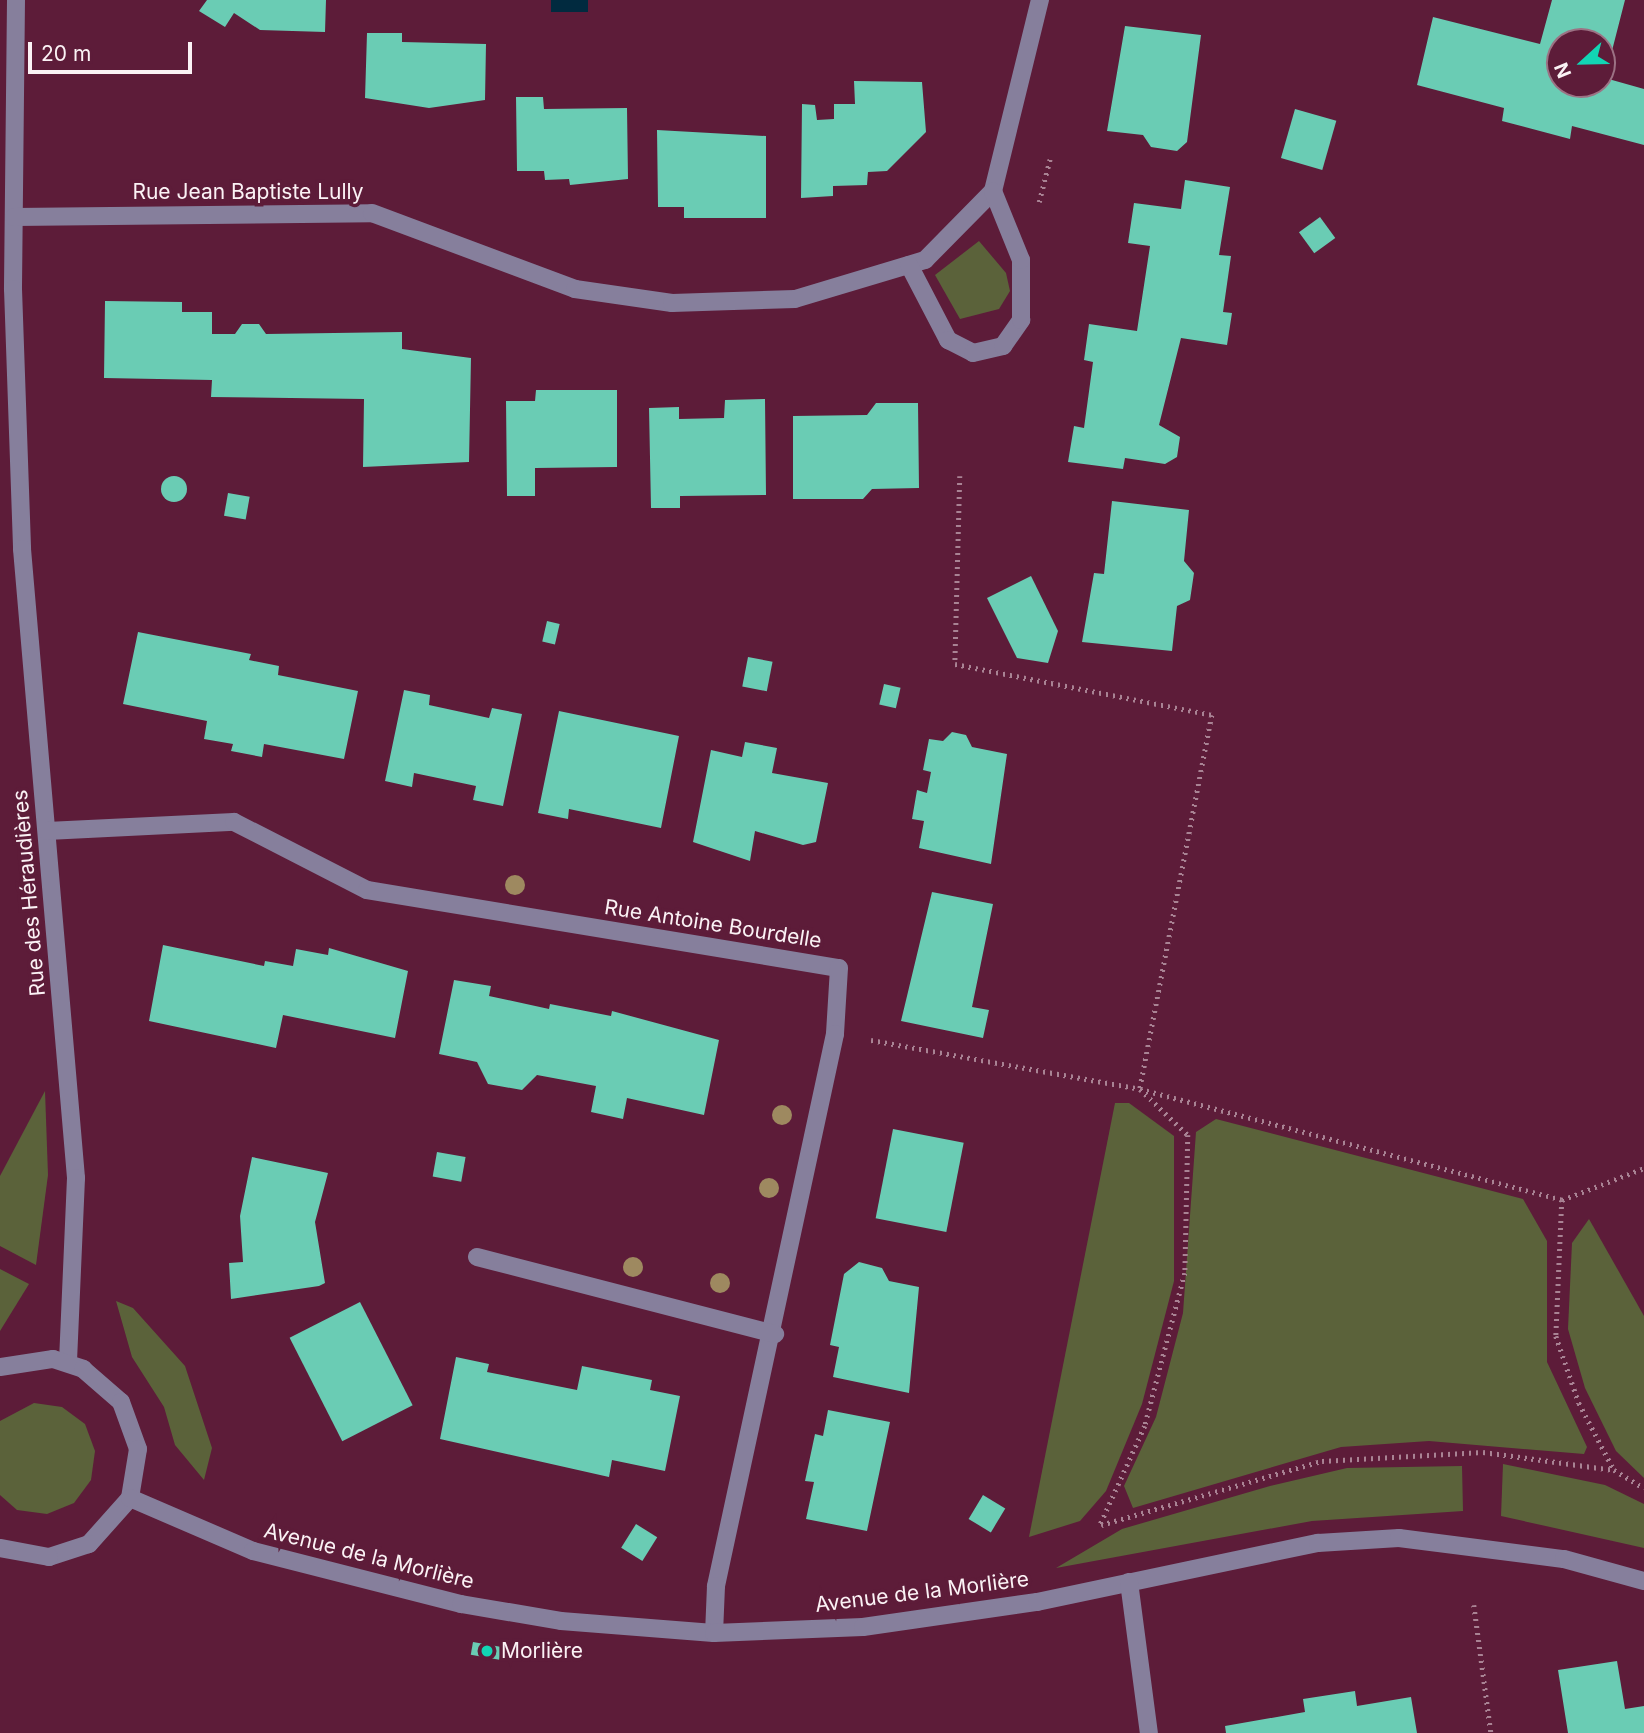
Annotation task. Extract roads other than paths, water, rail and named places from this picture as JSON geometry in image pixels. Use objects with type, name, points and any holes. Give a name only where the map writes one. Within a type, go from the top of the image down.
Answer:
[{"type":"street","name":"Rue des Héraudières","points":[[16,0],[14,217],[22,549],[76,1178],[68,1363]]},
{"type":"street","points":[[909,265],[948,340],[973,353],[1003,346],[1021,320],[1021,260],[993,191],[1040,0]]},
{"type":"street","name":"Rue Jean Baptiste Lully","points":[[14,217],[372,214],[575,289],[672,303],[795,299],[925,260],[993,191]]},
{"type":"street","name":"Rue Antoine Bourdelle","points":[[47,831],[234,822],[367,890],[839,968],[835,1034],[775,1334],[716,1586],[714,1633]]},
{"type":"street","points":[[477,1257],[775,1334]]},
{"type":"street","points":[[0,1367],[37,1359],[68,1363],[98,1378],[129,1416],[138,1449],[130,1498],[106,1532],[70,1552],[29,1557],[0,1548]]},
{"type":"street","name":"Avenue de la Morlière","points":[[130,1498],[253,1551],[461,1604],[561,1621],[714,1633],[863,1627],[1129,1582],[1318,1543],[1399,1538],[1564,1559],[1644,1581]]},
{"type":"street","points":[[1129,1582],[1149,1733]]},
{"type":"water","points":[[551,0],[588,0],[588,12],[551,12]]},
{"type":"place","name":"Morlière","points":[[487,1651]]}]
